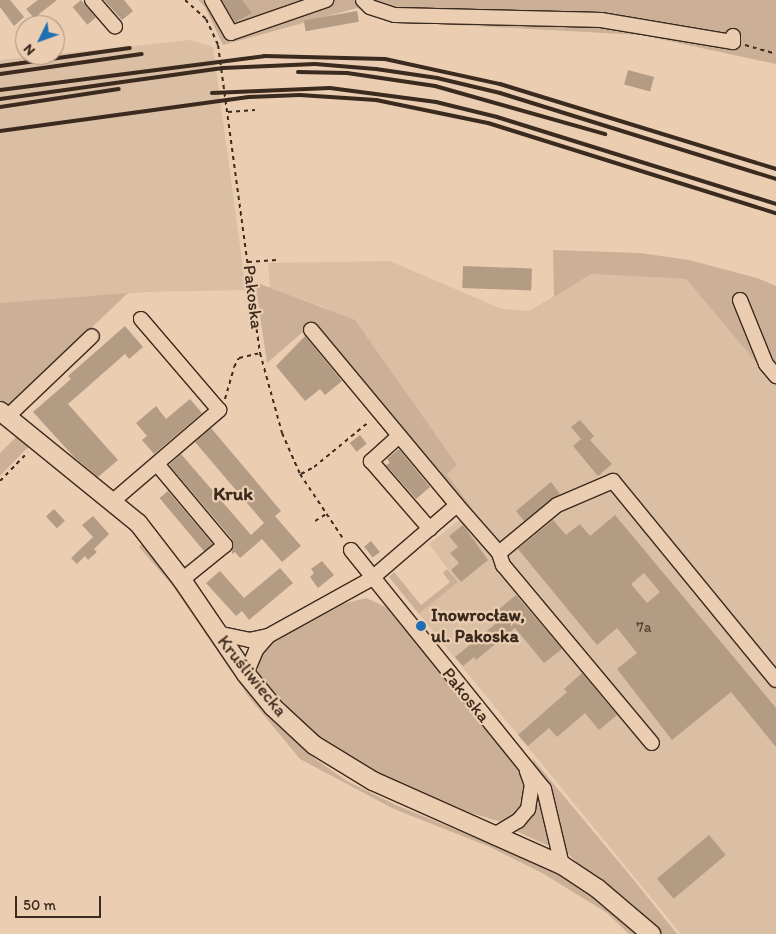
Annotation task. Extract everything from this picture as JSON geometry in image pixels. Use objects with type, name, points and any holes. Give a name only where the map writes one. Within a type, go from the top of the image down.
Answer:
[{"type":"main road","name":"Kruśliwiecka","points":[[4,414],[113,501],[143,530],[182,580],[246,674],[273,707],[332,759],[373,782],[496,834],[562,865]]},
{"type":"main road","points":[[562,865],[598,889],[651,934]]},
{"type":"street","points":[[92,0],[115,26]]},
{"type":"street","points":[[212,0],[231,33],[326,0]]},
{"type":"street","points":[[363,0],[370,7],[395,15],[602,18],[733,39]]},
{"type":"street","points":[[740,300],[766,364],[776,376]]},
{"type":"street","points":[[113,501],[219,410],[142,319]]},
{"type":"street","points":[[311,330],[499,553],[503,565],[652,743]]},
{"type":"street","points":[[4,414],[92,336]]},
{"type":"street","points":[[399,436],[371,461],[430,529]]},
{"type":"street","points":[[157,464],[225,545],[182,580]]},
{"type":"street","points":[[499,553],[557,505],[613,481],[776,680]]},
{"type":"street","points":[[217,632],[249,640],[268,636],[371,578],[457,505]]},
{"type":"street","name":"Pakoska","points":[[351,550],[371,578],[544,789],[562,865]]},
{"type":"street","points":[[246,674],[256,650],[268,636]]},
{"type":"street","name":"Pakoska","points":[[496,834],[518,821],[528,810],[532,785],[523,765]]},
{"type":"path","name":"Pakoska","points":[[185,0],[206,19],[218,45],[260,353],[282,434],[300,474],[351,550]]},
{"type":"path","points":[[733,39],[776,54]]},
{"type":"path","points":[[228,112],[255,110]]},
{"type":"path","points":[[248,262],[276,260]]},
{"type":"path","points":[[219,410],[229,393],[234,367],[240,358],[260,353]]},
{"type":"path","points":[[300,474],[314,467],[380,413]]},
{"type":"path","points":[[0,481],[39,442]]},
{"type":"path","points":[[314,521],[326,514]]},
{"type":"shaded area","points":[[198,0],[776,0],[776,64],[641,35],[436,24],[396,19],[357,8],[223,45],[205,7]]},
{"type":"shaded area","points":[[190,40],[213,47],[246,290],[147,292],[0,303],[0,60],[15,58],[15,65],[65,65],[65,53]]},
{"type":"shaded area","points":[[553,250],[640,253],[689,260],[757,278],[776,286],[776,386],[686,279],[591,274],[554,297]]},
{"type":"shaded area","points":[[390,261],[502,309],[529,311],[591,274],[686,279],[776,386],[776,934],[681,934],[419,614],[458,582],[429,544],[473,509],[447,474],[457,465],[328,309],[270,288],[268,263]]},
{"type":"shaded area","points":[[255,282],[355,320],[457,465],[447,474],[473,509],[469,513],[311,325],[267,363]]},
{"type":"shaded area","points":[[128,293],[6,409],[0,404],[0,303]]},
{"type":"shaded area","points":[[19,434],[31,444],[0,476],[0,453]]},
{"type":"shaded area","points":[[144,542],[273,721],[315,759],[347,781],[396,805],[549,868],[611,909],[640,934],[629,934],[607,913],[544,874],[490,847],[394,809],[300,759],[248,696],[172,585],[139,547]]},
{"type":"shaded area","points":[[447,569],[458,582],[419,614],[389,577],[394,572],[421,605],[450,582],[443,573]]},
{"type":"shaded area","points":[[366,598],[386,607],[523,774],[526,779],[522,810],[504,823],[462,810],[396,782],[347,756],[311,731],[258,676],[256,659],[272,641],[346,603]]},
{"type":"shaded area","points":[[532,758],[677,934],[663,934],[630,902],[585,870],[567,853]]},
{"type":"shaded area","points":[[536,796],[542,798],[553,848],[514,830]]},
{"type":"building","points":[[0,0],[10,0],[22,15],[15,15],[14,26],[0,7]]},
{"type":"building","points":[[38,0],[57,0],[38,15],[31,15],[26,9]]},
{"type":"building","points":[[81,0],[96,18],[87,25],[73,7]]},
{"type":"building","points":[[104,0],[124,0],[133,11],[122,20]]},
{"type":"building","points":[[222,0],[242,0],[252,13],[235,22]]},
{"type":"building","points":[[357,11],[359,22],[306,31],[304,20]]},
{"type":"building","points":[[628,70],[654,77],[650,91],[624,84]]},
{"type":"building","points":[[463,266],[532,268],[531,290],[462,288]]},
{"type":"building","points":[[125,326],[143,347],[129,359],[125,354],[68,404],[118,460],[98,477],[74,457],[33,412],[71,379],[68,376]]},
{"type":"building","points":[[305,336],[342,381],[325,395],[320,389],[305,401],[276,366]]},
{"type":"building","points":[[190,399],[202,413],[154,454],[142,440],[147,436],[136,423],[156,406],[166,419]]},
{"type":"building","points":[[580,420],[594,436],[590,440],[612,464],[598,476],[573,446],[581,439],[571,427]]},
{"type":"building","points":[[211,428],[281,511],[275,516],[301,546],[282,562],[262,539],[240,558],[235,552],[232,554],[232,539],[169,465],[181,454],[251,535],[264,523],[195,442]]},
{"type":"building","points":[[360,435],[367,444],[357,452],[350,443]]},
{"type":"building","points":[[399,449],[430,487],[416,499],[386,465],[390,463],[387,459]]},
{"type":"building","points":[[551,482],[560,494],[524,521],[516,511]]},
{"type":"building","points":[[168,491],[213,545],[205,552],[160,498]]},
{"type":"building","points":[[54,509],[65,521],[57,528],[46,517]]},
{"type":"building","points":[[615,515],[776,708],[776,747],[731,692],[672,740],[617,669],[637,653],[617,628],[597,645],[518,549],[553,520],[566,535],[580,524],[590,536]],"holes":[[[644,573],[660,592],[647,603],[631,584]]]},
{"type":"building","points":[[93,516],[109,534],[94,549],[97,552],[88,560],[85,556],[77,564],[71,558],[93,537],[82,525]]},
{"type":"building","points":[[463,525],[488,560],[461,582],[451,570],[459,563],[450,553],[458,547],[449,536]]},
{"type":"building","points":[[371,541],[380,552],[373,558],[364,547]]},
{"type":"building","points":[[322,561],[334,575],[318,588],[310,577],[314,573],[311,569]]},
{"type":"building","points":[[280,568],[293,583],[249,620],[242,611],[236,616],[206,583],[220,571],[244,598]]},
{"type":"building","points":[[516,595],[562,649],[544,663],[515,628],[476,660],[474,657],[463,666],[455,657],[505,616],[499,609]]},
{"type":"building","points":[[582,673],[617,715],[599,730],[585,713],[557,737],[549,728],[528,746],[518,735],[567,692],[564,689]]},
{"type":"building","points":[[709,835],[726,855],[674,899],[657,879]]},
{"type":"railway","points":[[0,66],[130,48]]},
{"type":"railway","points":[[0,74],[142,54]]},
{"type":"railway","points":[[0,90],[264,56],[385,59],[500,84],[776,169]]},
{"type":"railway","points":[[0,99],[223,68],[315,64],[376,69],[437,78],[500,93],[776,179]]},
{"type":"railway","points":[[298,72],[347,73],[435,86],[605,134]]},
{"type":"railway","points":[[212,93],[330,88],[436,102],[497,117],[776,204]]},
{"type":"railway","points":[[0,107],[119,89]]},
{"type":"railway","points":[[0,131],[249,97],[300,95],[376,100],[488,123],[776,213]]},
{"type":"place","name":"Inowrocław, ul. Pakoska","points":[[421,626]]},
{"type":"district","name":"Kruk","points":[[233,494]]}]
